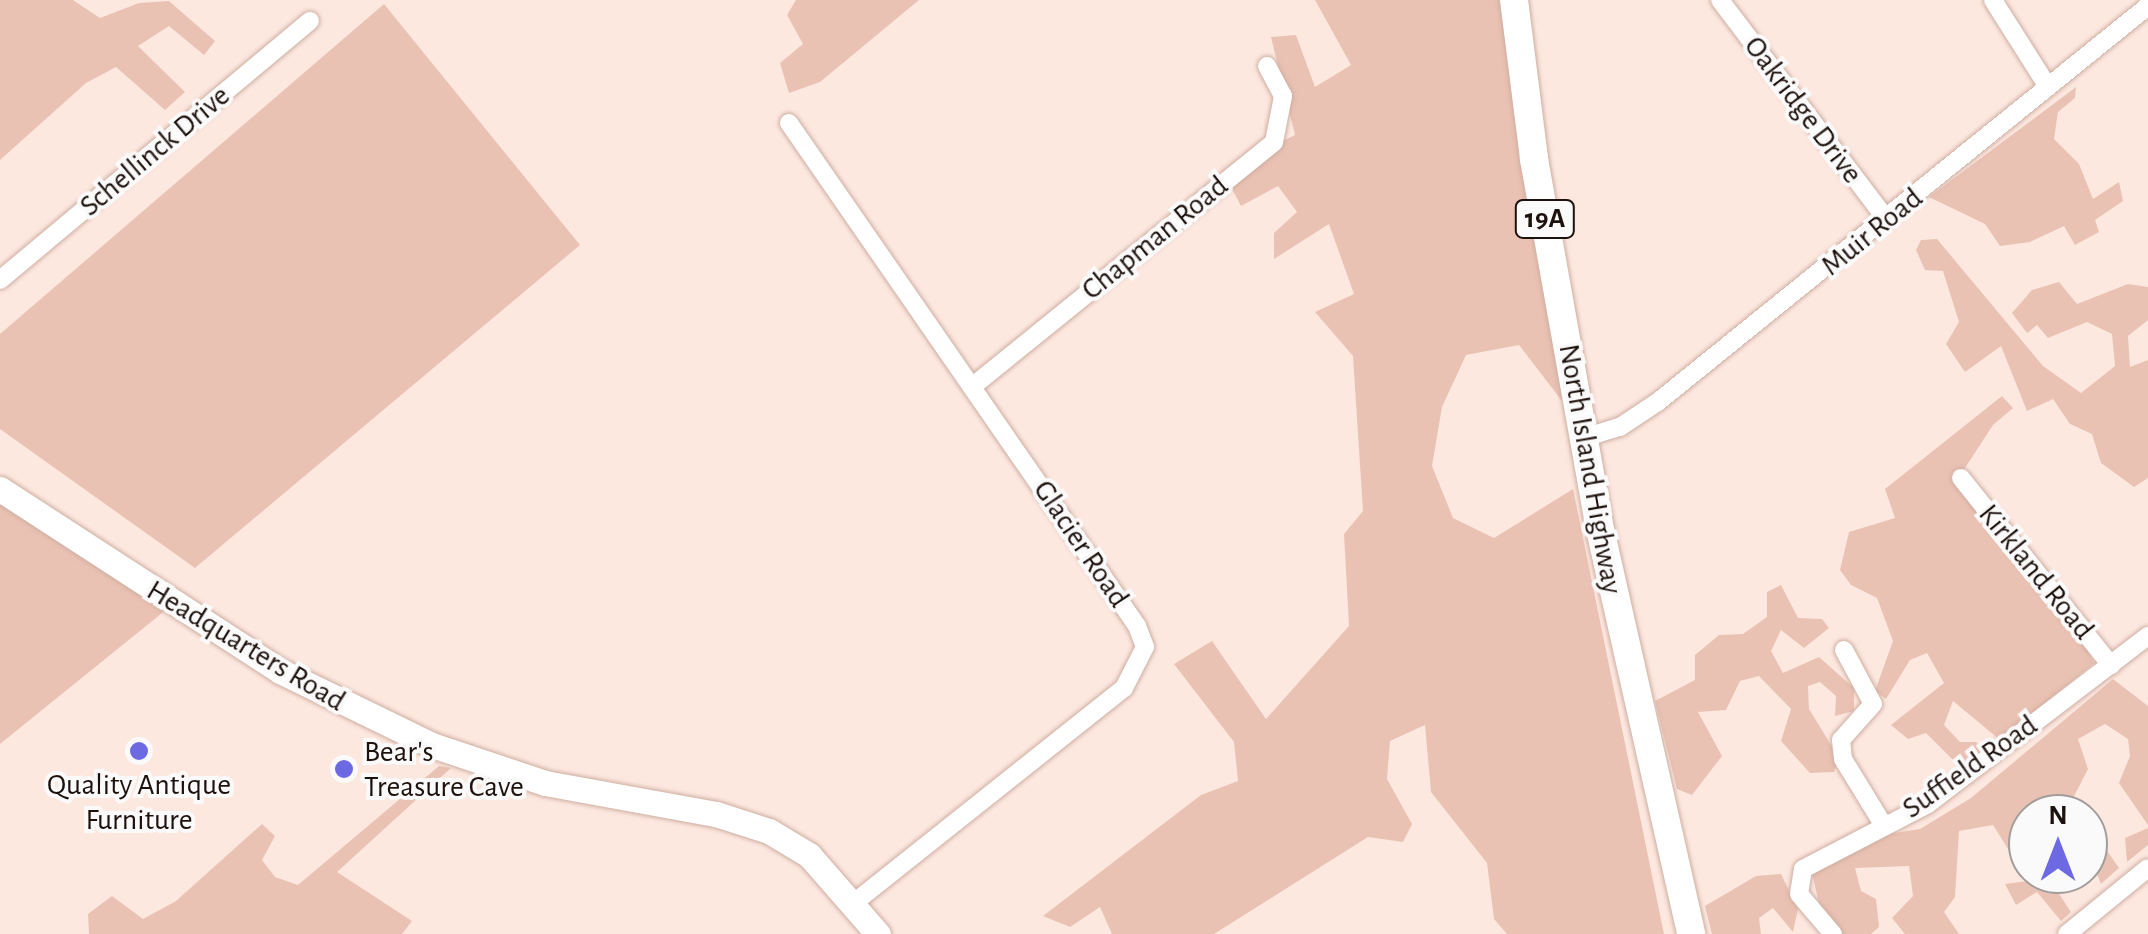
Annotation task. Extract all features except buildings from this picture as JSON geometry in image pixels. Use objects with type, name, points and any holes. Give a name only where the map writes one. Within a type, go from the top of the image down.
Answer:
[{"type":"main road","name":"North Island Highway","points":[[1514,0],[1534,159],[1583,438],[1627,668],[1691,934]]},
{"type":"main road","name":"Headquarters Road","points":[[0,489],[172,604],[347,707],[486,767],[769,831],[809,855],[855,902],[878,934]]},
{"type":"street","name":"Oakridge Drive","points":[[1720,0],[1887,220]]},
{"type":"street","points":[[1992,0],[2048,87]]},
{"type":"street","name":"Muir Road","points":[[1583,438],[1636,418],[1887,220],[2148,6]]},
{"type":"street","name":"Schellinck Drive","points":[[0,280],[310,21]]},
{"type":"street","name":"Chapman Road","points":[[973,386],[1274,142],[1283,96],[1268,66]]},
{"type":"street","name":"Glacier Road","points":[[789,123],[973,386],[1145,647],[1124,688],[855,902]]},
{"type":"street","name":"Kirkland Road","points":[[1961,478],[2111,665]]},
{"type":"street","name":"Suffield Road","points":[[1833,934],[1799,894],[1803,868],[1928,804],[2148,636]]},
{"type":"street","points":[[1844,650],[1872,704],[1841,740],[1843,759],[1884,826]]},
{"type":"street","points":[[2067,934],[2148,868]]},
{"type":"shaded area","points":[[0,0],[73,0],[100,18],[139,3],[169,1],[215,41],[204,55],[169,26],[138,46],[185,92],[165,110],[116,67],[86,83],[0,160]]},
{"type":"shaded area","points":[[796,0],[919,0],[820,82],[789,93],[780,63],[803,44],[787,15]]},
{"type":"shaded area","points":[[1315,0],[1500,0],[1562,401],[1519,345],[1466,355],[1442,407],[1432,466],[1453,518],[1494,538],[1573,489],[1664,934],[1507,934],[1494,919],[1487,863],[1431,792],[1425,725],[1390,741],[1387,779],[1412,824],[1403,842],[1368,837],[1214,934],[1112,934],[1100,907],[1070,927],[1043,916],[1201,795],[1238,781],[1234,742],[1174,664],[1212,641],[1266,719],[1349,626],[1344,534],[1363,511],[1353,356],[1315,312],[1354,294],[1329,224],[1274,259],[1274,233],[1297,212],[1278,186],[1241,206],[1230,185],[1269,148],[1295,135],[1271,37],[1296,35],[1315,87],[1351,65]]},
{"type":"shaded area","points":[[384,4],[580,245],[195,568],[0,429],[0,334]]},
{"type":"shaded area","points":[[2076,87],[2075,98],[2058,112],[2054,139],[2079,164],[2093,199],[2119,182],[2123,201],[2095,220],[2099,232],[2075,245],[2064,226],[2030,242],[2000,246],[1985,224],[1929,197]]},
{"type":"shaded area","points":[[1937,239],[2043,366],[2081,393],[2115,366],[2112,334],[2087,322],[2048,338],[2037,325],[2027,333],[2012,313],[2032,290],[2059,282],[2077,304],[2128,284],[2148,287],[2148,320],[2128,336],[2130,367],[2148,360],[2148,478],[2134,487],[2101,463],[2092,434],[2070,424],[2053,399],[2027,411],[2001,346],[1965,372],[1946,344],[1959,322],[1943,271],[1925,270],[1916,250],[1921,240]]},
{"type":"shaded area","points":[[2002,396],[2013,408],[1993,425],[1961,474],[1979,518],[2074,620],[2094,663],[2000,740],[1953,701],[1944,725],[1960,742],[1976,742],[1985,752],[1965,772],[1926,733],[1908,739],[1891,725],[1944,683],[1927,653],[1910,660],[1886,699],[1875,691],[1893,641],[1877,598],[1851,585],[1840,570],[1849,532],[1895,518],[1885,489]]},
{"type":"shaded area","points":[[0,489],[172,605],[0,744]]},
{"type":"shaded area","points":[[1781,585],[1798,618],[1822,619],[1829,628],[1804,648],[1781,630],[1771,651],[1783,673],[1819,657],[1854,688],[1854,711],[1835,716],[1836,696],[1820,682],[1808,686],[1809,709],[1839,758],[1834,772],[1810,773],[1781,741],[1791,709],[1759,676],[1740,681],[1726,710],[1698,712],[1722,756],[1692,795],[1677,789],[1655,701],[1695,680],[1695,655],[1719,635],[1743,634],[1767,617],[1767,592]]},
{"type":"shaded area","points":[[2113,679],[2148,706],[2148,825],[2119,783],[2130,756],[2128,739],[2105,724],[2078,739],[2088,769],[2075,794],[2008,794],[2008,849],[1993,825],[1959,831],[1955,897],[1944,912],[1959,934],[1905,934],[1892,918],[1913,896],[1909,866],[1855,868],[1861,891],[1876,899],[1879,927],[1871,934],[1842,934],[1821,912],[1810,864],[1882,835],[1920,829],[1971,798]]},
{"type":"shaded area","points":[[439,766],[451,768],[337,872],[412,921],[402,934],[89,934],[88,914],[112,896],[143,919],[176,901],[262,824],[275,836],[262,860],[275,877],[298,885]]},
{"type":"shaded area","points":[[2148,828],[2148,845],[2127,862],[2125,838]]},
{"type":"shaded area","points":[[2108,852],[2119,868],[2108,878]]},
{"type":"shaded area","points":[[1781,874],[1798,909],[1793,932],[1773,908],[1759,918],[1761,934],[1712,934],[1705,906],[1756,876]]},
{"type":"shaded area","points":[[2010,894],[2034,894],[2016,905]]},
{"type":"shaded area","points":[[2039,894],[2059,894],[2071,912],[2061,921]]},
{"type":"place","name":"Quality Antique Furniture","points":[[139,751]]},
{"type":"place","name":"Bear's Treasure Cave","points":[[344,769]]}]
